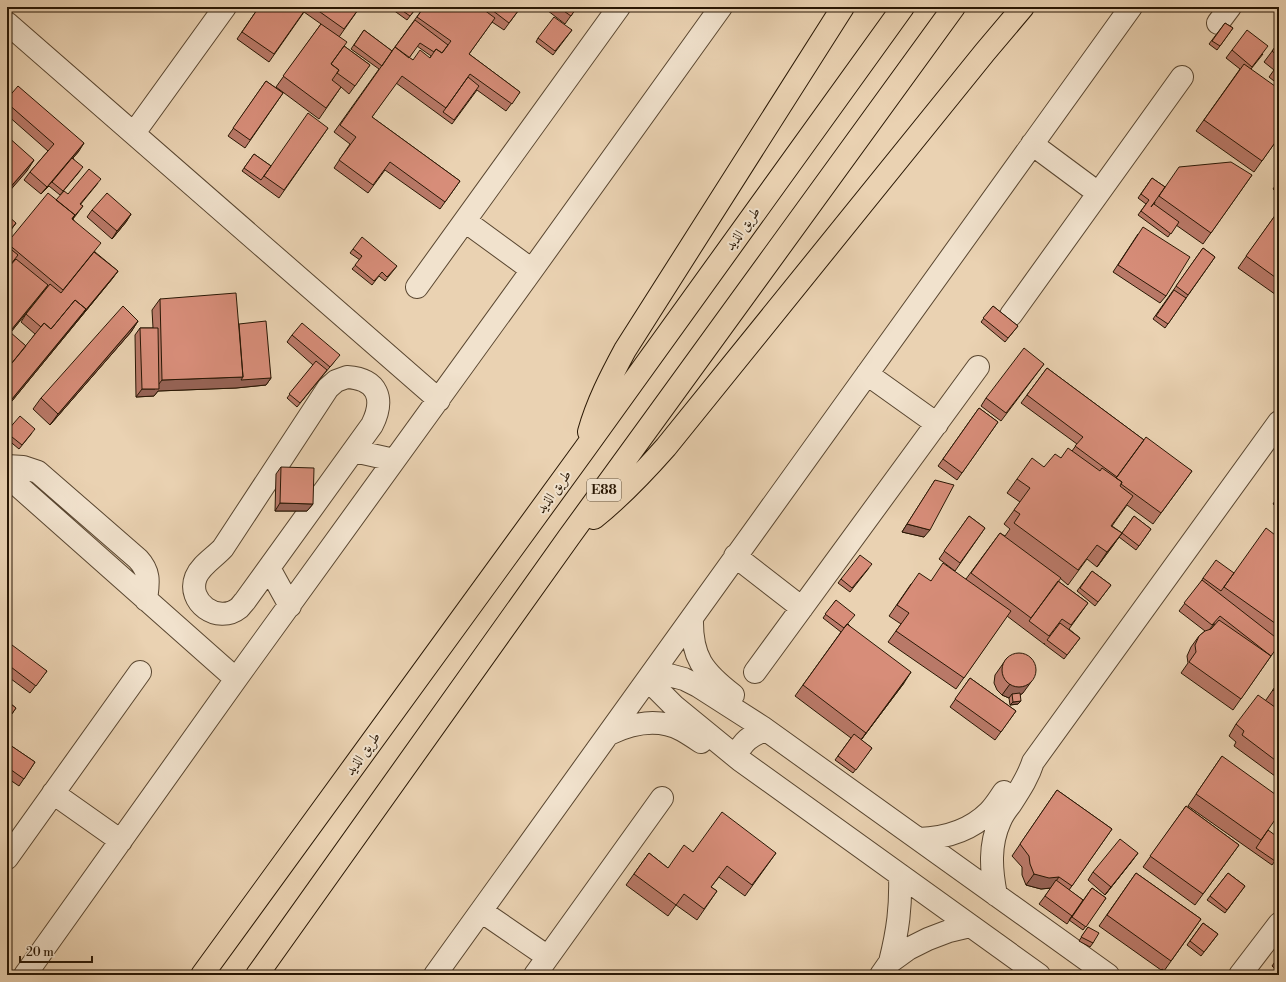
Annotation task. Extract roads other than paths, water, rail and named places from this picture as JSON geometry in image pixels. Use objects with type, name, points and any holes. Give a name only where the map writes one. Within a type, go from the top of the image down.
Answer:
[{"type":"highway","points":[[584,450],[591,424],[601,399],[625,350],[843,7]]},
{"type":"highway","name":"طريق الذيد","points":[[202,975],[584,450],[903,7]]},
{"type":"highway","name":"E88","points":[[257,975],[569,537],[954,7]]},
{"type":"highway","points":[[569,537],[620,495],[644,472],[666,447],[1022,7]]},
{"type":"street","points":[[134,133],[225,7]]},
{"type":"street","points":[[417,287],[620,7]]},
{"type":"street","points":[[25,975],[236,679],[439,400],[721,7]]},
{"type":"street","points":[[435,975],[1131,7]]},
{"type":"street","points":[[7,23],[439,400]]},
{"type":"street","points":[[1011,314],[1182,77]]},
{"type":"street","points":[[1032,144],[1098,194]]},
{"type":"street","points":[[465,221],[532,270]]},
{"type":"street","points":[[755,672],[978,367]]},
{"type":"street","points":[[867,374],[937,424]]},
{"type":"street","points":[[347,377],[359,377],[369,383],[376,392],[379,404],[377,414],[372,425],[354,451],[238,608],[230,613],[220,614],[210,612],[202,606],[196,598],[194,589],[195,578],[200,570],[223,548],[328,388],[336,381],[347,377]]},
{"type":"street","points":[[996,895],[992,876],[991,857],[994,838],[1000,820],[1025,783],[1033,762],[1279,422]]},
{"type":"street","points":[[354,451],[394,460]]},
{"type":"street","points":[[7,466],[23,467],[38,472],[138,559],[147,572],[148,579],[146,600]]},
{"type":"street","points":[[7,476],[236,679]]},
{"type":"street","points":[[735,556],[802,608]]},
{"type":"street","points":[[269,568],[290,606]]},
{"type":"street","points":[[692,618],[694,645],[706,670],[713,680],[741,702],[763,729]]},
{"type":"street","points":[[7,858],[140,672]]},
{"type":"street","points":[[651,675],[684,679],[698,686],[763,729],[1108,975]]},
{"type":"street","points":[[651,675],[674,706],[738,758],[1039,975]]},
{"type":"street","points":[[609,734],[621,728],[634,725],[659,723],[684,731],[723,756],[731,759],[738,758]]},
{"type":"street","points":[[738,758],[740,747],[747,739],[763,729]]},
{"type":"street","points":[[919,839],[950,835],[978,821],[990,811],[1017,773],[1024,766],[1033,762]]},
{"type":"street","points":[[53,793],[121,841]]},
{"type":"street","points":[[535,975],[662,798]]},
{"type":"street","points":[[885,968],[900,919],[900,875]]},
{"type":"street","points":[[481,911],[548,957]]},
{"type":"street","points":[[1240,975],[1279,924]]},
{"type":"street","points":[[885,968],[908,949],[928,939],[949,931],[970,926]]}]
